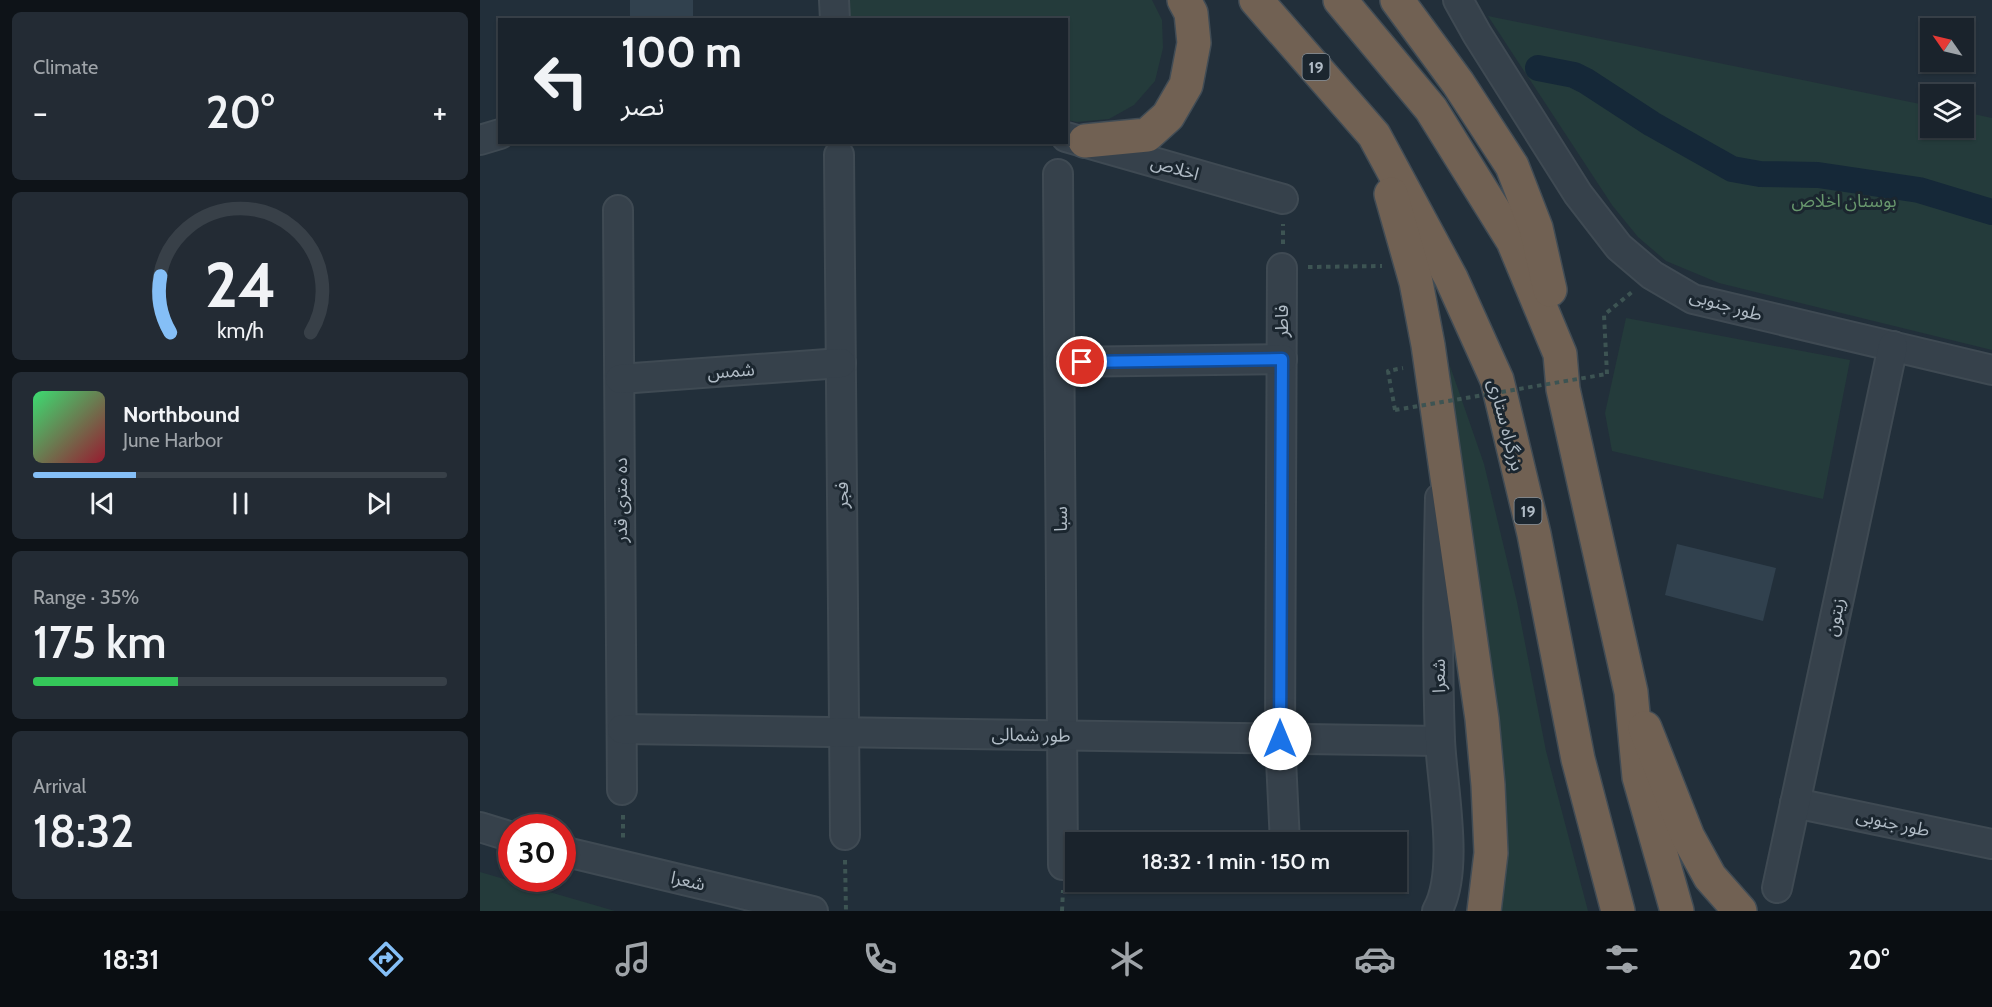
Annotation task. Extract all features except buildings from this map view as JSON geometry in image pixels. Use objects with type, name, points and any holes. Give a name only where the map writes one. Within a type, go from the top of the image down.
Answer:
[{"type":"highway","points":[[1076,139],[1147,135],[1168,116],[1186,85],[1194,43],[1191,13],[1184,0]]},
{"type":"highway","name":"بزرگراه ستاری","points":[[1256,0],[1374,135],[1451,278],[1497,380],[1534,534],[1578,759],[1618,911]]},
{"type":"highway","points":[[1340,0],[1431,108],[1513,241],[1560,354]]},
{"type":"highway","points":[[1397,0],[1458,83],[1512,166],[1536,228],[1552,303],[1563,388],[1631,692],[1639,777],[1677,911]]},
{"type":"highway","points":[[1374,135],[1416,282],[1428,345],[1482,718],[1491,853],[1484,911]]},
{"type":"highway","points":[[1631,692],[1688,837],[1710,877],[1740,911]]},
{"type":"street","points":[[834,0],[835,18]]},
{"type":"street","name":"طور جنوبی","points":[[1458,0],[1578,194],[1619,247],[1652,275],[1693,299],[1992,370]]},
{"type":"street","points":[[480,140],[498,136]]},
{"type":"street","name":"اخلاص","points":[[1076,139],[1283,200]]},
{"type":"street","name":"فجر","points":[[839,155],[845,835]]},
{"type":"street","name":"سبا","points":[[1058,174],[1063,865]]},
{"type":"street","name":"ده متری قدر","points":[[618,210],[622,790]]},
{"type":"street","name":"فاطر","points":[[1282,268],[1280,739],[1284,832]]},
{"type":"street","name":"زیتون","points":[[1777,888],[1893,346]]},
{"type":"street","points":[[1060,362],[1282,359]]},
{"type":"street","name":"شمس","points":[[620,380],[841,363]]},
{"type":"street","name":"شعرا","points":[[1437,911],[1447,881],[1448,845],[1440,741],[1437,599],[1442,439]]},
{"type":"street","name":"طور شمالی","points":[[622,729],[1440,741]]},
{"type":"street","name":"طور جنوبی","points":[[1795,803],[1992,844]]},
{"type":"street","points":[[480,827],[498,833]]},
{"type":"street","name":"شعرا","points":[[576,854],[813,911]]},
{"type":"path","points":[[1283,200],[1282,268],[1391,266]]},
{"type":"path","points":[[1388,370],[1395,411],[1607,374],[1604,315],[1652,275]]},
{"type":"path","points":[[622,790],[624,866]]},
{"type":"path","points":[[845,835],[846,911]]},
{"type":"green space","points":[[844,0],[1152,0],[1162,20],[1163,48],[1155,81],[1134,105],[1109,119],[1077,122],[1068,120],[1068,18],[845,18]]},
{"type":"green space","name":"بوستان اخلاص","points":[[1488,16],[1920,104],[1920,138],[1974,138],[1974,114],[1992,118],[1992,350],[1719,283],[1666,261],[1638,237],[1612,205]]},
{"type":"green space","points":[[1626,318],[1850,360],[1823,499],[1612,451],[1605,413]]},
{"type":"green space","points":[[1450,366],[1484,464],[1517,602],[1546,751],[1588,911],[1496,911],[1455,455]]},
{"type":"green space","points":[[480,872],[498,877],[498,892],[549,892],[615,911],[480,911]]},
{"type":"waterway","points":[[1538,68],[1574,75],[1586,81],[1652,124],[1732,169],[1760,174],[1818,175],[1919,190],[1992,212]]},
{"type":"route","points":[[1082,362],[1282,359],[1280,739]]}]
